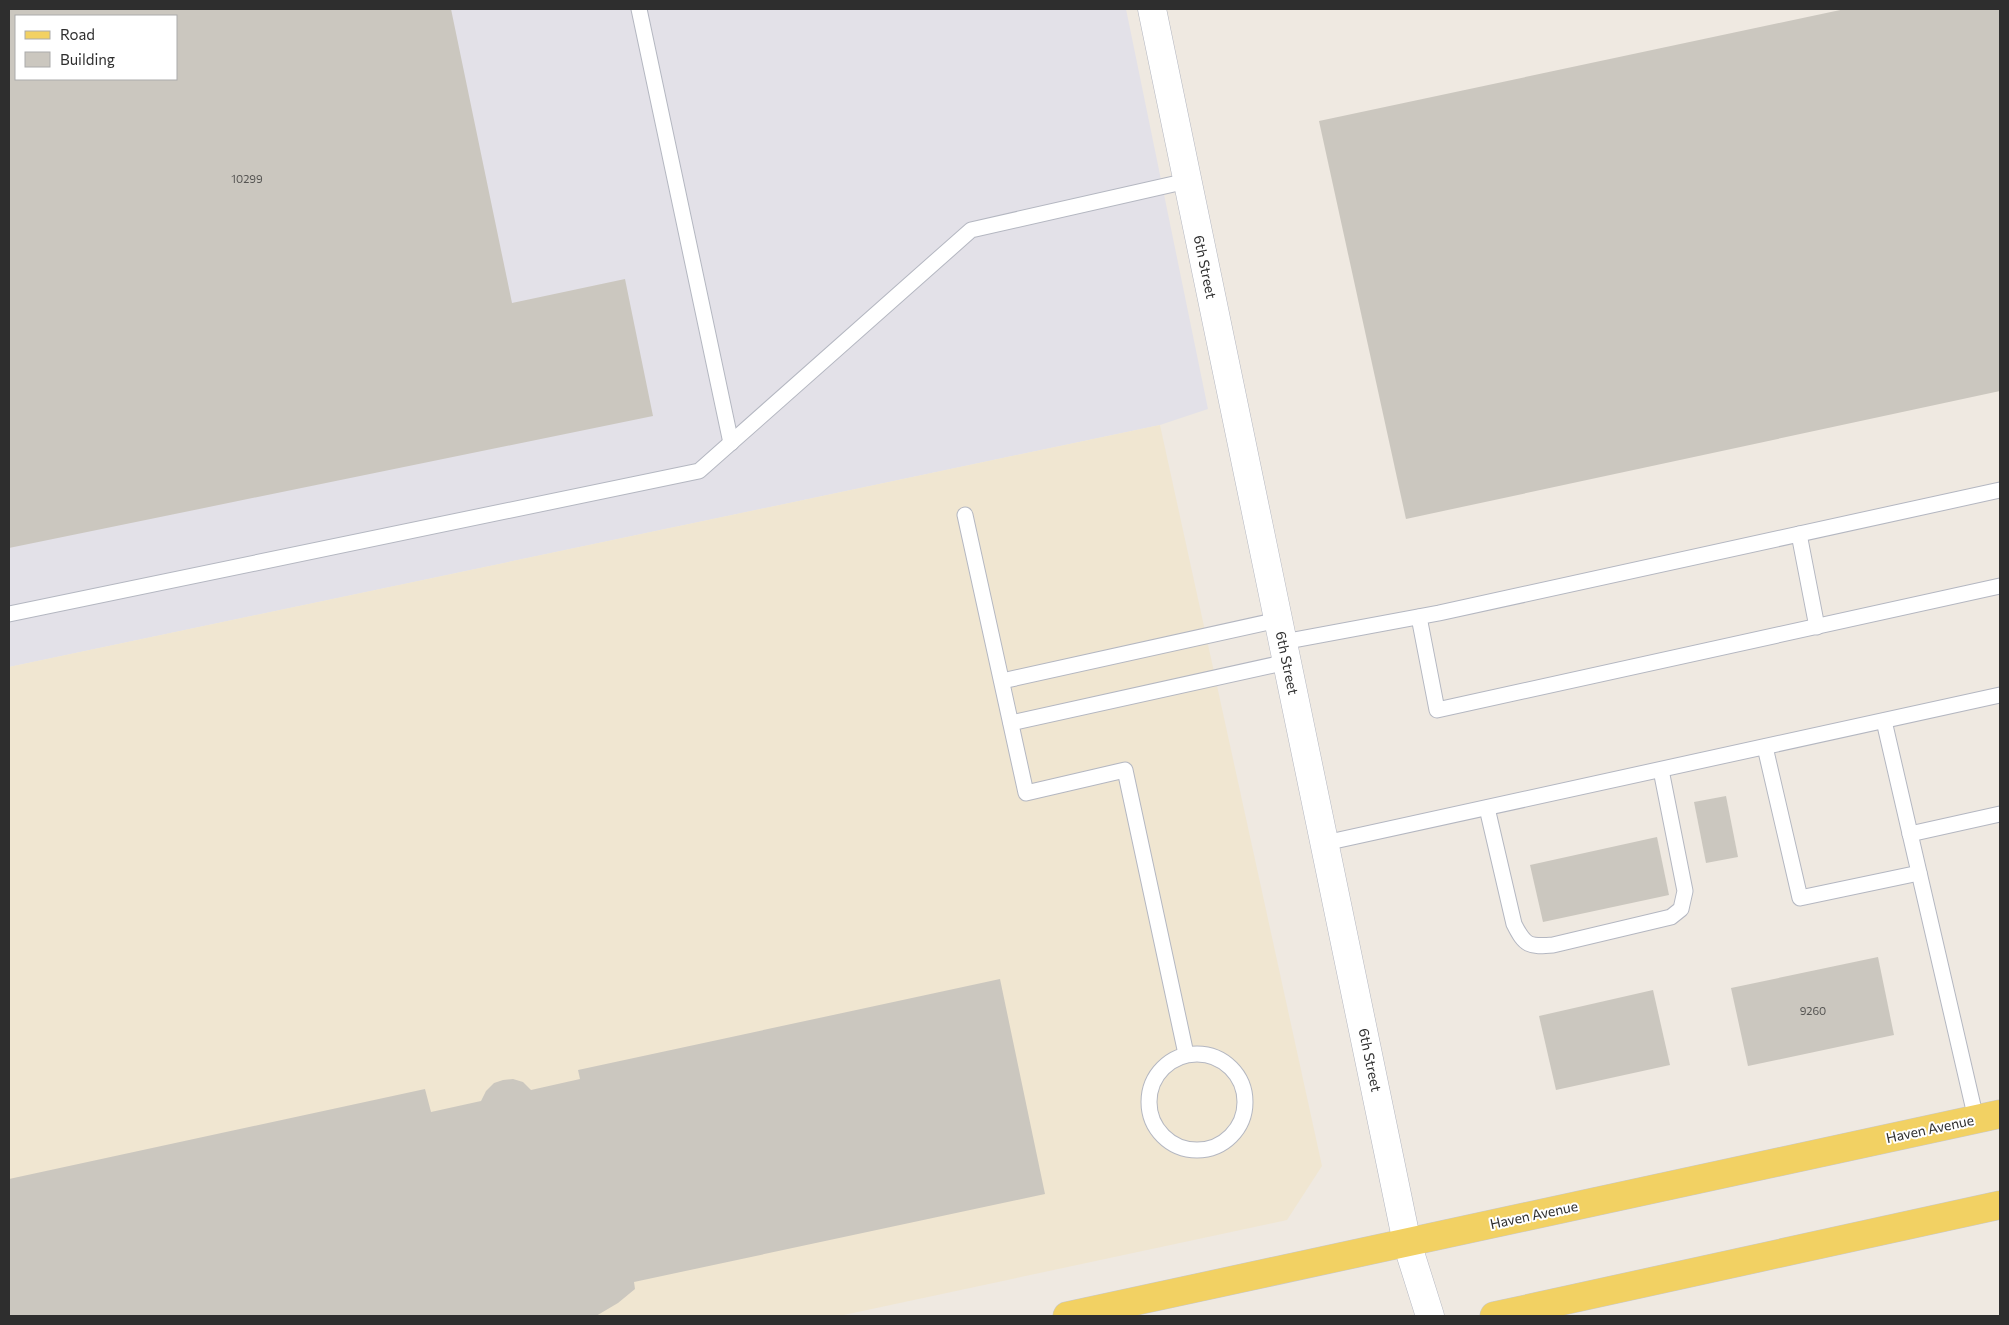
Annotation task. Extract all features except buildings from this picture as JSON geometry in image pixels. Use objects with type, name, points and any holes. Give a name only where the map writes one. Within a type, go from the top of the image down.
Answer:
[{"type":"main road","name":"6th Street","points":[[1153,9],[1407,1243],[1430,1316]]},
{"type":"main road","name":"Haven Avenue","points":[[1068,1316],[1988,1116]]},
{"type":"main road","points":[[1494,1316],[2000,1205]]},
{"type":"lane","points":[[639,9],[731,443]]},
{"type":"lane","points":[[9,614],[699,471],[971,230],[1187,181]]},
{"type":"lane","points":[[1002,681],[1283,641],[1419,617],[2000,490]]},
{"type":"lane","points":[[965,514],[1026,793],[1126,770],[1186,1054]]},
{"type":"lane","points":[[1799,534],[1817,626]]},
{"type":"lane","points":[[1419,617],[1437,710],[2000,586]]},
{"type":"lane","points":[[1011,723],[1283,641]]},
{"type":"lane","points":[[1325,843],[2000,695]]},
{"type":"lane","points":[[1884,721],[1919,873],[1988,1116]]},
{"type":"lane","points":[[1765,747],[1800,898],[1919,873]]},
{"type":"lane","points":[[1487,808],[1514,924],[1522,939],[1535,946],[1553,945],[1671,917],[1680,909],[1685,891],[1661,770]]},
{"type":"lane","points":[[1910,834],[2000,814]]},
{"type":"lane","points":[[1201,1053],[1216,1057],[1229,1065],[1239,1077],[1245,1092],[1245,1108],[1241,1124],[1230,1138],[1216,1147],[1200,1151],[1184,1148],[1168,1141],[1157,1130],[1150,1114],[1149,1099],[1152,1084],[1160,1070],[1171,1060],[1186,1054],[1201,1053]]},
{"type":"shaded area","points":[[9,9],[1126,9],[1208,409],[1160,425],[9,667]]},
{"type":"shaded area","points":[[1160,425],[1322,1166],[1287,1220],[839,1316],[9,1316],[9,667]]}]
